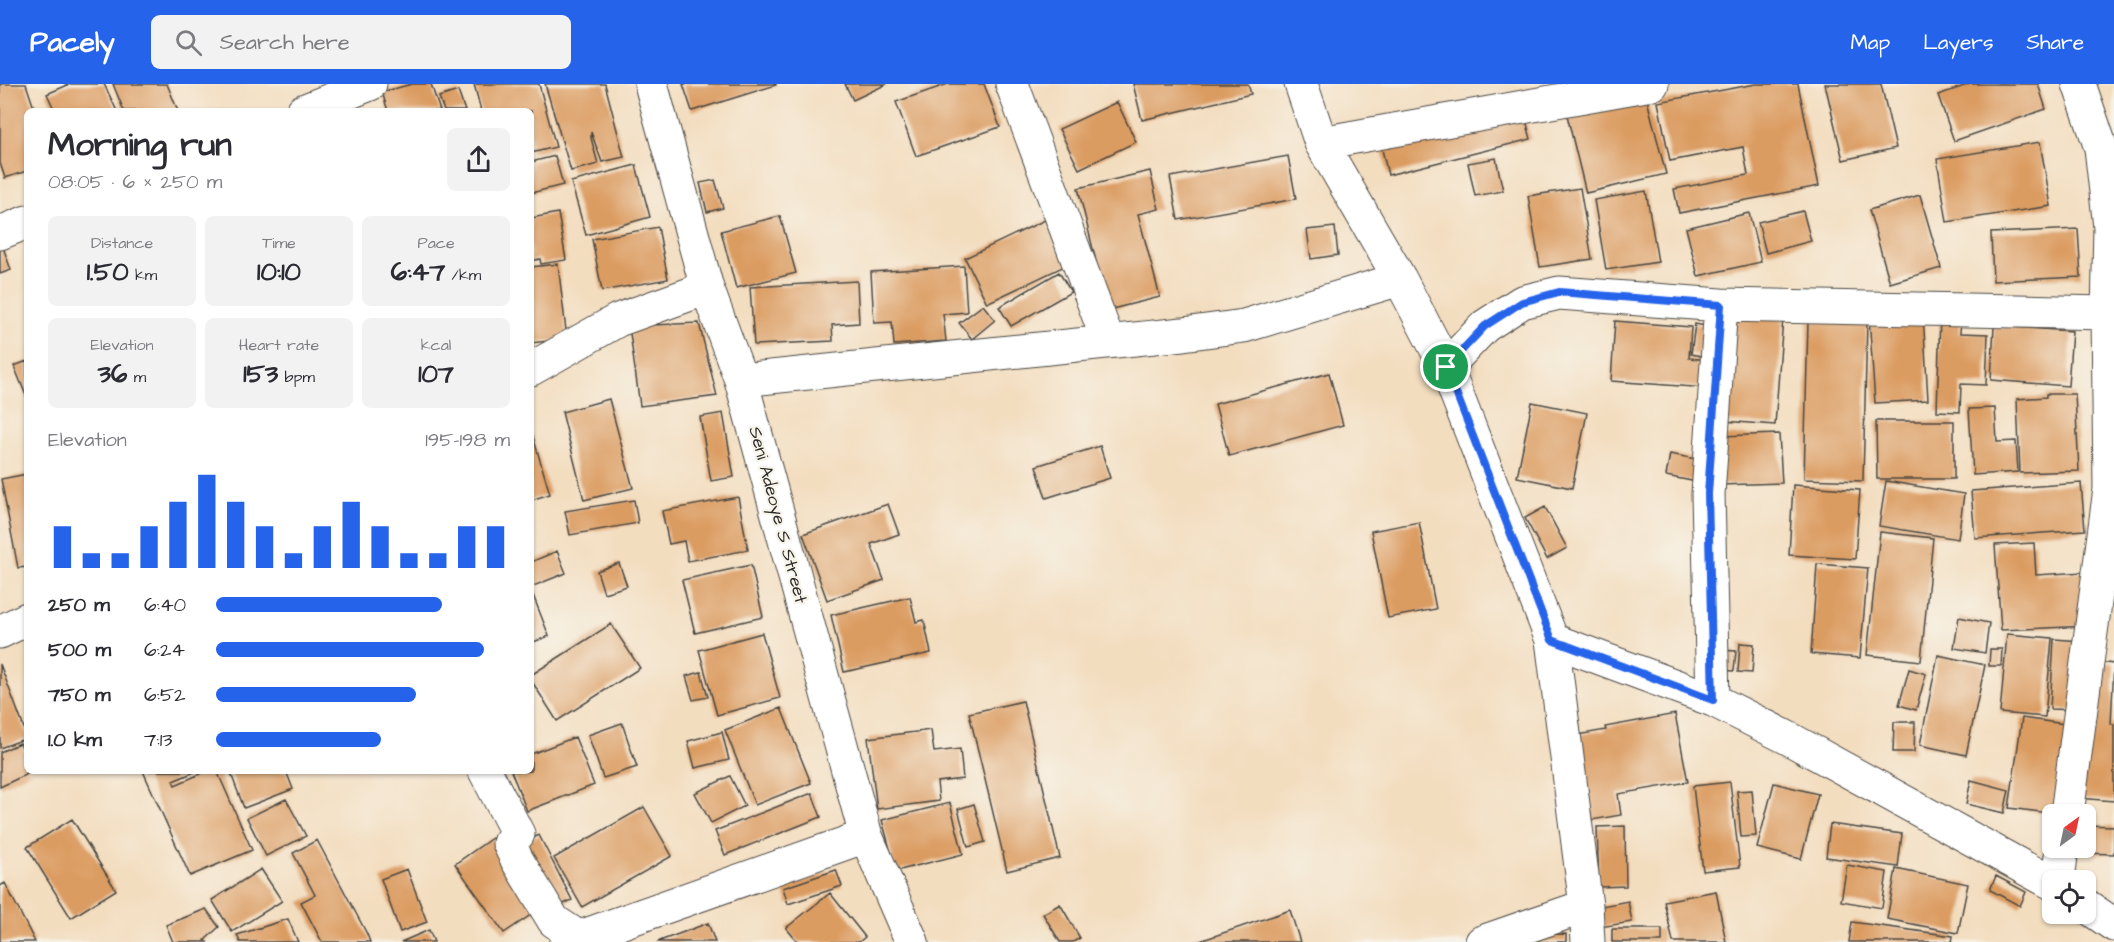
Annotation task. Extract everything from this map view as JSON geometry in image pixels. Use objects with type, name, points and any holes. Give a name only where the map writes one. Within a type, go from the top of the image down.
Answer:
[{"type":"street","points":[[310,108],[370,84]]},
{"type":"street","name":"Seni Adeoye S Street","points":[[651,84],[707,288],[741,380],[866,836],[912,942]]},
{"type":"street","points":[[1012,84],[1108,341]]},
{"type":"street","points":[[1301,84],[1321,143],[1400,279],[1446,367],[1552,640],[1586,906],[1588,942]]},
{"type":"street","points":[[1321,143],[1652,84]]},
{"type":"street","points":[[2068,804],[2110,489],[2108,313],[2112,227],[2101,148],[2079,84]]},
{"type":"street","points":[[0,233],[24,223]]},
{"type":"street","points":[[741,380],[1244,326],[1400,279]]},
{"type":"street","points":[[534,367],[618,320],[707,288]]},
{"type":"street","points":[[1446,367],[1485,326],[1522,302],[1559,292],[1721,305],[2108,313]]},
{"type":"street","points":[[1713,700],[1708,494],[1721,305]]},
{"type":"street","points":[[0,632],[24,620]]},
{"type":"street","points":[[1552,640],[1713,700],[1790,739],[2042,878]]},
{"type":"street","points":[[487,774],[518,834],[509,843],[517,861],[554,921],[575,940],[866,836]]},
{"type":"street","points":[[1482,942],[1586,906]]},
{"type":"street","points":[[2096,913],[2114,925]]},
{"type":"building","points":[[0,84],[26,84],[34,108],[24,108],[24,172],[5,178],[0,163]]},
{"type":"building","points":[[70,84],[104,84],[116,108],[54,108],[47,94]]},
{"type":"building","points":[[113,84],[167,84],[177,108],[123,108]]},
{"type":"building","points":[[412,84],[431,84],[439,108],[387,108],[382,92]]},
{"type":"building","points":[[474,84],[539,84],[556,147],[534,152],[534,108],[480,108]]},
{"type":"building","points":[[545,84],[605,84],[624,157],[602,162],[591,132],[598,164],[571,171]]},
{"type":"building","points":[[683,84],[776,84],[776,85],[692,111]]},
{"type":"building","points":[[845,84],[887,84],[853,100]]},
{"type":"building","points":[[948,84],[984,84],[1000,127],[916,156],[896,102]]},
{"type":"building","points":[[1133,84],[1248,84],[1251,94],[1142,120]]},
{"type":"building","points":[[1756,84],[1798,84],[1819,186],[1679,213],[1674,189],[1748,175],[1743,147],[1670,161],[1658,102]]},
{"type":"building","points":[[1825,84],[1881,84],[1896,148],[1843,160]]},
{"type":"building","points":[[1970,84],[2038,84],[2046,109],[1954,141],[1938,95]]},
{"type":"building","points":[[1644,88],[1666,174],[1586,193],[1565,107]]},
{"type":"building","points":[[458,91],[464,108],[443,108],[439,97]]},
{"type":"building","points":[[1117,102],[1136,142],[1079,169],[1059,129]]},
{"type":"building","points":[[1523,109],[1531,139],[1388,175],[1381,145]]},
{"type":"building","points":[[2040,142],[2051,206],[1947,222],[1937,159]]},
{"type":"building","points":[[555,156],[563,185],[534,192],[534,161]]},
{"type":"building","points":[[1288,156],[1296,199],[1178,220],[1170,177]]},
{"type":"building","points":[[1496,158],[1503,191],[1475,196],[1468,163]]},
{"type":"building","points":[[636,165],[650,217],[586,235],[571,182]]},
{"type":"building","points":[[1150,171],[1159,209],[1138,214],[1160,297],[1108,310],[1078,188]]},
{"type":"building","points":[[715,180],[723,208],[707,212],[700,183]]},
{"type":"building","points":[[1580,188],[1592,259],[1540,267],[1528,196]]},
{"type":"building","points":[[1646,191],[1658,262],[1606,270],[1594,200]]},
{"type":"building","points":[[1920,195],[1941,268],[1890,283],[1869,210]]},
{"type":"building","points":[[1803,211],[1811,241],[1766,253],[1758,222]]},
{"type":"building","points":[[558,213],[566,260],[541,264],[540,259],[534,260],[534,217]]},
{"type":"building","points":[[1749,213],[1761,262],[1698,276],[1686,228]]},
{"type":"building","points":[[780,216],[796,273],[736,288],[721,231]]},
{"type":"building","points":[[1047,219],[1069,264],[987,303],[965,258]]},
{"type":"building","points":[[658,227],[668,279],[602,291],[592,239]]},
{"type":"building","points":[[1335,227],[1338,255],[1311,259],[1307,230]]},
{"type":"building","points":[[2078,229],[2081,277],[1993,281],[1991,233]]},
{"type":"building","points":[[3,247],[11,270],[0,274],[0,248]]},
{"type":"building","points":[[558,264],[567,339],[534,343],[534,267]]},
{"type":"building","points":[[964,266],[967,312],[943,314],[946,341],[894,345],[892,322],[874,323],[871,272]]},
{"type":"building","points":[[1059,272],[1071,292],[1011,326],[999,307]]},
{"type":"building","points":[[857,281],[859,323],[832,325],[833,341],[754,345],[750,287]]},
{"type":"building","points":[[983,305],[995,320],[972,339],[959,323]]},
{"type":"building","points":[[1923,313],[1928,400],[1875,403],[1869,316]]},
{"type":"building","points":[[1732,314],[1783,318],[1775,425],[1724,421]]},
{"type":"building","points":[[1940,315],[1961,315],[1960,333],[1988,334],[1986,385],[1961,384],[1960,412],[1937,411]]},
{"type":"building","points":[[1615,321],[1691,327],[1689,358],[1709,360],[1707,388],[1611,381]]},
{"type":"building","points":[[1808,321],[1867,322],[1863,481],[1804,479]]},
{"type":"building","points":[[699,323],[717,396],[640,406],[629,326]]},
{"type":"building","points":[[1695,324],[1716,328],[1711,358],[1691,354]]},
{"type":"building","points":[[1994,326],[2072,331],[2068,386],[1991,380]]},
{"type":"building","points":[[24,362],[24,391],[14,366]]},
{"type":"building","points":[[1329,373],[1343,425],[1229,456],[1215,404]]},
{"type":"building","points":[[2046,394],[2075,394],[2079,471],[2020,473],[2017,399],[2046,397]]},
{"type":"building","points":[[609,399],[633,488],[584,500],[562,412]]},
{"type":"building","points":[[1532,402],[1587,413],[1572,488],[1517,477]]},
{"type":"building","points":[[1995,408],[1997,442],[2016,441],[2018,472],[1973,475],[1969,409]]},
{"type":"building","points":[[723,413],[734,477],[711,481],[700,417]]},
{"type":"building","points":[[1876,421],[1954,421],[1954,479],[1877,479]]},
{"type":"building","points":[[1779,434],[1782,483],[1720,485],[1719,436]]},
{"type":"building","points":[[534,440],[550,494],[534,499]]},
{"type":"building","points":[[1100,446],[1110,478],[1046,498],[1036,466]]},
{"type":"building","points":[[1670,454],[1701,460],[1697,482],[1666,476]]},
{"type":"building","points":[[24,475],[24,567],[18,568],[1,479]]},
{"type":"building","points":[[1886,481],[1964,494],[1958,539],[1879,526]]},
{"type":"building","points":[[2081,483],[2085,530],[1975,538],[1971,491]]},
{"type":"building","points":[[1793,485],[1860,490],[1855,559],[1789,555]]},
{"type":"building","points":[[738,497],[748,550],[688,561],[684,541],[669,544],[662,511]]},
{"type":"building","points":[[634,500],[638,523],[570,535],[565,511]]},
{"type":"building","points":[[888,504],[899,534],[871,544],[884,580],[827,600],[803,534]]},
{"type":"building","points":[[1545,507],[1567,548],[1547,559],[1525,518]]},
{"type":"building","points":[[1419,522],[1436,609],[1388,618],[1371,531]]},
{"type":"building","points":[[1880,532],[1933,538],[1921,661],[1867,655]]},
{"type":"building","points":[[2034,543],[2036,575],[2084,572],[2088,626],[2001,630],[1995,545]]},
{"type":"building","points":[[557,551],[566,573],[534,586],[534,561]]},
{"type":"building","points":[[619,563],[627,586],[604,593],[597,571]]},
{"type":"building","points":[[1817,564],[1868,568],[1860,658],[1811,654]]},
{"type":"building","points":[[751,565],[763,617],[695,633],[682,580]]},
{"type":"building","points":[[910,597],[916,622],[924,620],[931,653],[844,672],[831,615]]},
{"type":"building","points":[[534,598],[549,636],[534,642]]},
{"type":"building","points":[[1959,617],[1989,623],[1985,653],[1954,648]]},
{"type":"building","points":[[611,624],[640,668],[557,721],[534,685],[534,673]]},
{"type":"building","points":[[762,633],[780,698],[717,715],[699,650]]},
{"type":"building","points":[[2007,634],[2052,638],[2045,717],[2000,713]]},
{"type":"building","points":[[2054,639],[2081,641],[2077,710],[2050,709]]},
{"type":"building","points":[[1740,643],[1754,644],[1752,673],[1738,672]]},
{"type":"building","points":[[1990,649],[2002,649],[2001,666],[1989,666]]},
{"type":"building","points":[[1720,650],[1736,651],[1734,671],[1719,670]]},
{"type":"building","points":[[1938,655],[1985,665],[1966,755],[1920,745]]},
{"type":"building","points":[[2089,661],[2114,664],[2111,724],[2114,724],[2114,801],[2078,798]]},
{"type":"building","points":[[0,664],[24,728],[24,739],[0,748]]},
{"type":"building","points":[[1909,669],[1926,674],[1916,710],[1899,705]]},
{"type":"building","points":[[701,672],[708,697],[693,700],[686,676]]},
{"type":"building","points":[[1023,701],[1060,858],[1007,871],[969,713]]},
{"type":"building","points":[[781,708],[811,783],[755,805],[725,730]]},
{"type":"building","points":[[1675,714],[1688,782],[1618,794],[1621,815],[1592,820],[1577,735],[1606,730],[1605,727]]},
{"type":"building","points":[[2022,718],[2072,725],[2059,804],[2042,804],[2042,812],[2009,808]]},
{"type":"building","points":[[1894,722],[1915,722],[1914,752],[1893,752]]},
{"type":"building","points":[[622,723],[637,767],[603,778],[588,735]]},
{"type":"building","points":[[931,730],[934,752],[960,749],[963,779],[937,782],[939,801],[877,809],[868,738]]},
{"type":"building","points":[[722,732],[729,760],[695,768],[688,741]]},
{"type":"building","points":[[575,737],[594,785],[527,811],[512,774],[534,774],[534,753]]},
{"type":"building","points":[[20,743],[24,751],[24,774],[27,774],[0,787],[0,752]]},
{"type":"building","points":[[144,774],[190,774],[173,781],[175,785],[200,774],[218,774],[252,850],[190,876]]},
{"type":"building","points":[[231,774],[287,774],[293,789],[244,808]]},
{"type":"building","points":[[730,776],[745,806],[711,823],[695,793]]},
{"type":"building","points":[[1971,780],[2009,790],[2004,813],[1966,804]]},
{"type":"building","points":[[1730,782],[1740,867],[1703,871],[1693,786]]},
{"type":"building","points":[[1774,783],[1818,794],[1801,859],[1757,848]]},
{"type":"building","points":[[1752,790],[1756,836],[1741,837],[1737,791]]},
{"type":"building","points":[[812,793],[821,817],[725,855],[715,831]]},
{"type":"building","points":[[286,799],[306,836],[266,856],[247,818]]},
{"type":"building","points":[[950,803],[963,854],[896,871],[882,820]]},
{"type":"building","points":[[974,804],[985,842],[968,847],[958,809]]},
{"type":"building","points":[[644,807],[672,856],[582,907],[554,858]]},
{"type":"building","points":[[72,819],[116,890],[71,918],[27,847]]},
{"type":"building","points":[[1830,824],[1902,834],[1898,867],[1826,857]]},
{"type":"building","points":[[2096,825],[2114,826],[2114,854],[2096,853]]},
{"type":"building","points":[[1625,826],[1626,886],[1599,887],[1597,827]]},
{"type":"building","points":[[539,835],[572,900],[551,910],[518,846]]},
{"type":"building","points":[[492,838],[541,908],[504,933],[455,864]]},
{"type":"building","points":[[317,840],[370,942],[322,942],[301,902],[315,895],[293,853]]},
{"type":"building","points":[[1847,865],[1887,872],[1882,908],[1841,901]]},
{"type":"building","points":[[261,869],[282,901],[232,932],[212,900]]},
{"type":"building","points":[[407,869],[427,922],[400,932],[381,879]]},
{"type":"building","points":[[1896,869],[1968,884],[1958,933],[1887,919]]},
{"type":"building","points":[[836,870],[842,886],[788,904],[783,888]]},
{"type":"building","points":[[1996,876],[2026,892],[2020,906],[1990,890]]},
{"type":"building","points":[[5,883],[35,942],[0,942],[0,886]]},
{"type":"building","points":[[1716,891],[1726,942],[1673,942],[1664,901]]},
{"type":"building","points":[[830,893],[865,937],[859,942],[798,942],[786,928]]},
{"type":"building","points":[[1628,901],[1632,922],[1600,927],[1596,907]]},
{"type":"building","points":[[1060,904],[1080,938],[1073,942],[1060,942],[1043,914]]},
{"type":"building","points":[[206,909],[219,927],[205,940],[207,942],[173,942],[166,925]]},
{"type":"building","points":[[1290,910],[1300,942],[1197,942]]},
{"type":"building","points":[[288,919],[298,942],[240,942],[237,935]]},
{"type":"building","points":[[1852,922],[1953,936],[1952,942],[1849,942]]},
{"type":"building","points":[[708,923],[715,942],[657,942]]},
{"type":"building","points":[[1612,929],[1662,929],[1662,942],[1612,942]]},
{"type":"building","points":[[429,930],[434,942],[401,942]]},
{"type":"building","points":[[1566,934],[1566,942],[1538,942],[1538,935]]},
{"type":"route","points":[[1559,292],[1721,305],[1708,494],[1713,700],[1552,640],[1446,367],[1485,326],[1522,302],[1559,292]]}]
